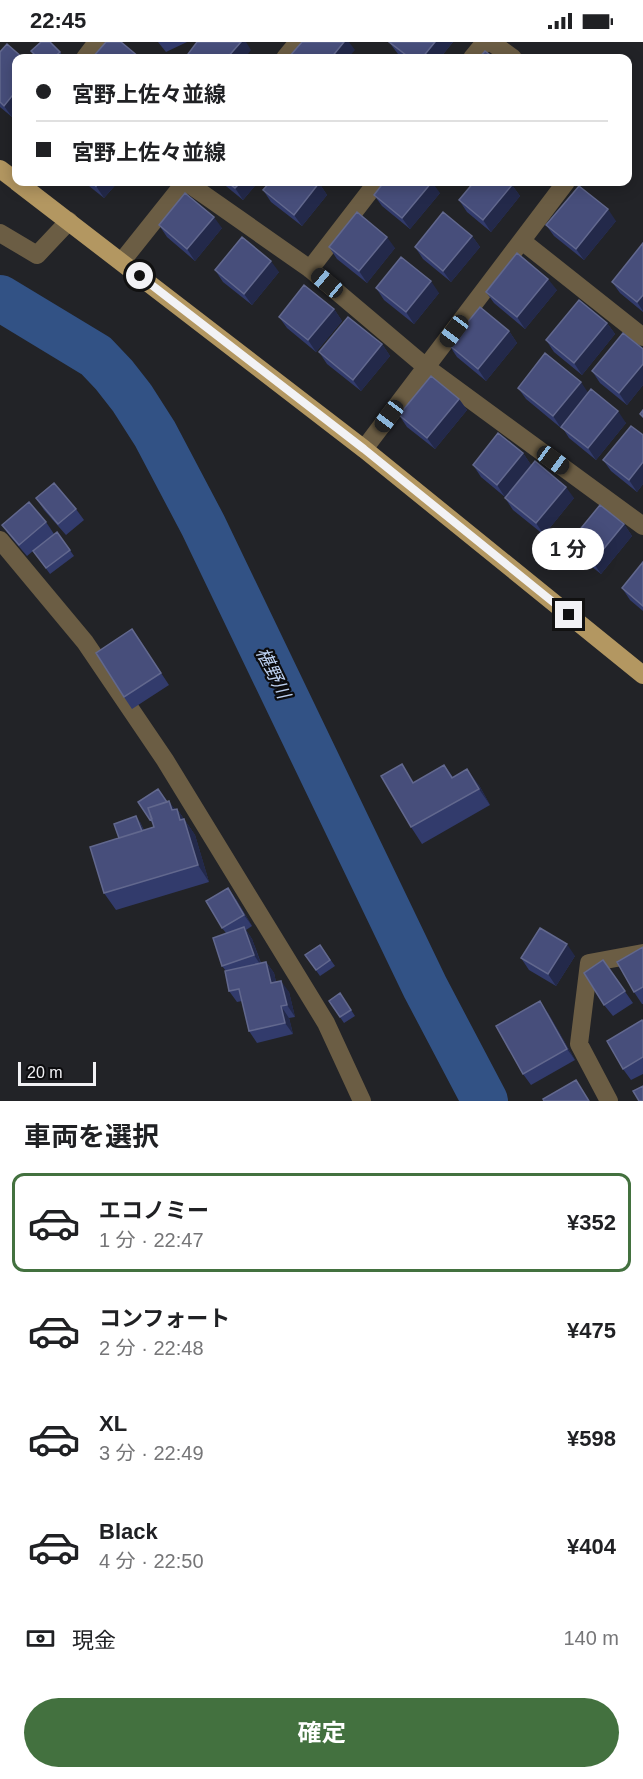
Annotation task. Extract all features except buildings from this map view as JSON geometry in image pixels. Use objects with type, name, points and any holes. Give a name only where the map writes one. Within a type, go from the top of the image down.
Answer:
[{"type":"main road","points":[[24,186],[364,449],[643,675]]},
{"type":"street","points":[[288,54],[298,42]]},
{"type":"street","points":[[475,54],[485,42]]},
{"type":"street","points":[[491,42],[508,54]]},
{"type":"street","points":[[122,261],[182,186]]},
{"type":"street","points":[[191,186],[310,269],[426,367],[643,526]]},
{"type":"street","points":[[310,269],[374,186]]},
{"type":"street","points":[[364,449],[563,186]]},
{"type":"street","points":[[0,233],[37,255],[69,221]]},
{"type":"street","points":[[522,241],[643,337]]},
{"type":"street","points":[[0,540],[85,642],[165,760],[326,1023],[362,1101]]},
{"type":"street","points":[[609,1101],[579,1044],[589,963],[643,953]]},
{"type":"waterway","name":"椹野川","points":[[0,298],[96,356],[132,398],[155,434],[203,525],[425,987],[485,1101]]},
{"type":"route","points":[[140,276],[364,449],[569,615]]}]
